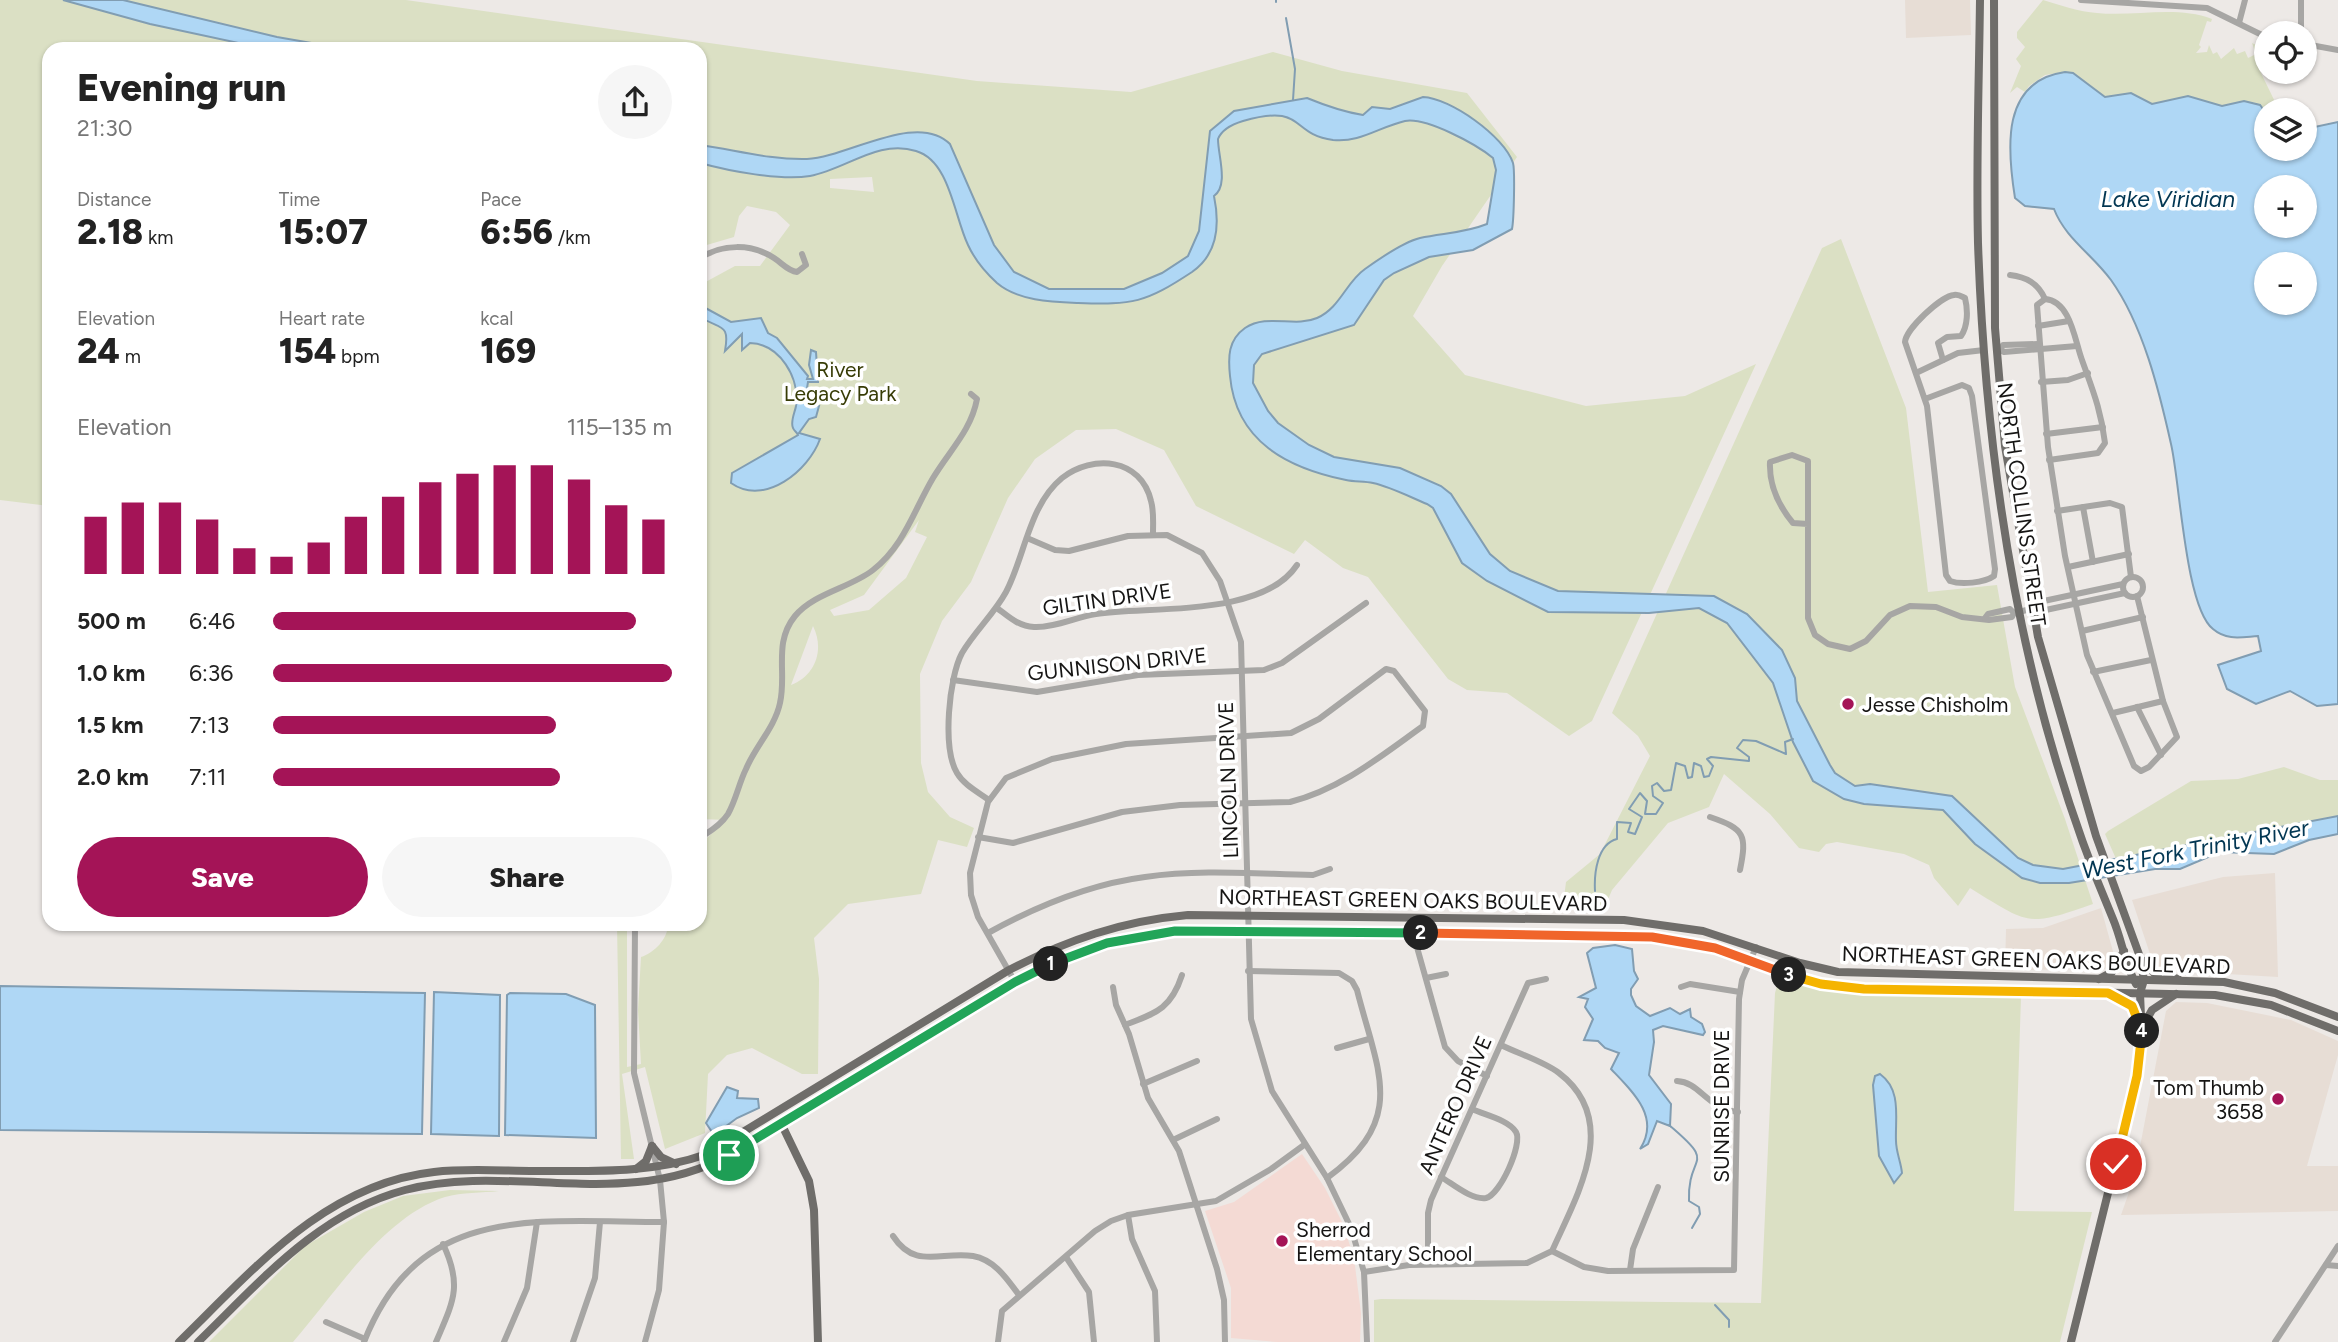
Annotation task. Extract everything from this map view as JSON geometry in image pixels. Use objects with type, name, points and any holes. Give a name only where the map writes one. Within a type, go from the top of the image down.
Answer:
[{"type":"main road","name":"NORTH COLLINS STREET","points":[[1980,0],[1978,242],[1984,350],[2015,613],[2057,767],[2081,841],[2125,948],[2133,980],[2140,993]]},
{"type":"main road","name":"NORTH COLLINS STREET","points":[[1994,0],[1993,242],[2005,446],[2031,609],[2096,836],[2140,957],[2144,980],[2140,993],[2142,1028],[2131,1104],[2071,1342]]},
{"type":"main road","points":[[1994,33],[2001,0]]},
{"type":"main road","points":[[1984,350],[1999,349]]},
{"type":"main road","name":"NORTHEAST GREEN OAKS BOULEVARD","points":[[179,1342],[289,1235],[313,1218],[365,1191],[434,1172],[633,1171],[676,1164],[708,1154],[1009,970],[1073,939],[1134,922],[1188,915],[1623,920],[1693,929],[1756,947],[1808,966],[1850,974],[2224,982],[2275,993],[2338,1017]]},
{"type":"main road","name":"NORTHEAST GREEN OAKS BOULEVARD","points":[[198,1342],[300,1244],[334,1220],[393,1194],[453,1183],[629,1183],[660,1180],[708,1167],[1015,982],[1076,954],[1135,936],[1175,931],[1247,930],[1621,934],[1687,942],[1750,960],[1799,978],[1842,987],[2178,993],[2234,997],[2271,1005],[2338,1031]]},
{"type":"main road","points":[[2098,979],[2112,972],[2122,958],[2125,948]]},
{"type":"main road","points":[[2140,957],[2154,973],[2180,981]]},
{"type":"main road","points":[[2024,978],[2024,991]]},
{"type":"main road","points":[[2108,993],[2132,1006],[2142,1028]]},
{"type":"main road","points":[[2142,1028],[2152,1010],[2178,993]]},
{"type":"main road","points":[[2271,1005],[2275,993]]},
{"type":"main road","points":[[862,1060],[869,1072]]},
{"type":"main road","points":[[775,1112],[809,1181],[813,1205],[818,1342]]},
{"type":"main road","points":[[633,1171],[646,1161],[652,1146],[661,1157],[676,1164]]},
{"type":"street","points":[[2081,0],[2148,2],[2207,8],[2254,31]]},
{"type":"street","points":[[2239,23],[2245,0]]},
{"type":"street","points":[[2301,0],[2301,21]]},
{"type":"street","points":[[2317,46],[2338,50]]},
{"type":"street","points":[[707,255],[720,250],[744,247],[759,250],[797,272],[806,265],[802,254]]},
{"type":"street","points":[[2010,275],[2021,276],[2036,285],[2045,299],[2054,302],[2069,321],[2099,403],[2105,443],[2098,453],[2049,460]]},
{"type":"street","points":[[1925,399],[1962,386],[1969,388],[1972,396],[1995,573],[1989,580],[1957,584],[1950,581],[1946,575],[1925,399],[1905,337],[1911,327],[1946,298],[1953,295],[1965,298],[1964,334],[1941,340],[1938,348],[1943,360]]},
{"type":"street","points":[[2045,299],[2037,305],[2041,382],[2049,460],[2068,567],[2093,672],[2137,769],[2145,770],[2176,742],[2177,732],[2163,701],[2137,596]]},
{"type":"street","points":[[2038,326],[2069,321]]},
{"type":"street","points":[[1999,349],[2003,352],[2038,347],[2077,346]]},
{"type":"street","points":[[1916,373],[1958,353],[1984,350]]},
{"type":"street","points":[[2041,382],[2068,380],[2088,373]]},
{"type":"street","points":[[707,833],[727,814],[747,767],[774,720],[780,703],[781,649],[785,632],[796,615],[819,598],[872,571],[905,535],[933,478],[973,417],[977,399],[971,394]]},
{"type":"street","points":[[2046,434],[2103,427]]},
{"type":"street","points":[[1808,524],[1793,523],[1788,517],[1769,481],[1770,462],[1792,455],[1808,461],[1808,524],[1808,618],[1815,635],[1828,645],[1850,649],[1860,645],[1890,615],[1910,606],[1936,607],[1962,617],[2012,617],[2015,613],[2031,609],[2041,611],[2123,584],[2131,577]]},
{"type":"street","points":[[989,800],[955,770],[950,740],[953,680],[962,653],[997,608],[1043,503],[1061,479],[1079,467],[1103,462],[1129,469],[1144,484],[1152,502],[1153,533]]},
{"type":"street","points":[[2057,511],[2110,503],[2122,507],[2131,577]]},
{"type":"street","points":[[2083,507],[2093,562]]},
{"type":"street","name":"LINCOLN DRIVE","points":[[1027,538],[1055,550],[1069,551],[1128,536],[1153,533],[1175,538],[1202,553],[1213,566],[1229,602],[1238,627],[1242,670],[1251,1019],[1265,1071],[1283,1111],[1327,1178],[1349,1222],[1364,1272],[1367,1342]]},
{"type":"street","points":[[2068,567],[2129,554]]},
{"type":"street","name":"GILTIN DRIVE","points":[[997,608],[1016,623],[1037,628],[1094,615],[1229,602],[1280,585],[1297,565]]},
{"type":"street","points":[[2131,577],[2142,582],[2142,592],[2137,596]]},
{"type":"street","points":[[2123,584],[2125,593]]},
{"type":"street","points":[[2075,599],[2125,593],[2137,596]]},
{"type":"street","name":"GUNNISON DRIVE","points":[[953,680],[1037,692],[1138,675],[1264,670],[1282,663],[1366,603]]},
{"type":"street","points":[[2082,631],[2143,617]]},
{"type":"street","points":[[2093,672],[2151,660]]},
{"type":"street","points":[[978,837],[1013,843],[1122,812],[1180,805],[1290,802],[1321,792],[1375,761],[1423,726],[1426,715],[1394,671],[1386,669],[1306,727],[1282,735],[1126,744],[1052,760],[1016,772],[1000,783],[989,800],[978,837],[970,873],[971,895],[1015,982]]},
{"type":"street","points":[[2113,713],[2163,701]]},
{"type":"street","points":[[2137,707],[2161,755]]},
{"type":"street","points":[[1710,817],[1730,824],[1745,839],[1740,870]]},
{"type":"street","points":[[988,933],[1029,913],[1114,883],[1178,874],[1312,875],[1330,869]]},
{"type":"street","points":[[1412,918],[1413,933],[1445,1047],[1458,1061],[1487,1076]]},
{"type":"street","points":[[635,931],[634,1073],[660,1180],[664,1223],[659,1290],[645,1342]]},
{"type":"street","name":"SUNRISE DRIVE","points":[[1630,1270],[1731,1272],[1735,1269],[1740,992],[1756,947]]},
{"type":"street","points":[[1248,971],[1328,971],[1345,975],[1357,990],[1379,1077],[1380,1113],[1365,1145],[1327,1178]]},
{"type":"street","points":[[1426,978],[1446,974]]},
{"type":"street","points":[[1125,1025],[1167,1005],[1175,996],[1182,975]]},
{"type":"street","name":"ANTERO DRIVE","points":[[1428,1264],[1428,1213],[1441,1177],[1528,983],[1546,979]]},
{"type":"street","points":[[1681,987],[1690,984],[1740,992]]},
{"type":"street","points":[[1113,987],[1116,1005],[1143,1084],[1156,1115],[1180,1150],[1224,1300],[1225,1342]]},
{"type":"street","points":[[1337,1048],[1369,1039]]},
{"type":"street","points":[[1364,1272],[1428,1264],[1527,1263],[1552,1251],[1589,1164],[1590,1128],[1581,1101],[1564,1077],[1501,1045]]},
{"type":"street","points":[[1143,1084],[1197,1061]]},
{"type":"street","points":[[1677,1081],[1689,1083],[1717,1107],[1738,1112]]},
{"type":"street","points":[[1441,1177],[1476,1198],[1486,1198],[1498,1190],[1519,1143],[1517,1134],[1508,1125],[1472,1109]]},
{"type":"street","points":[[1173,1140],[1217,1119]]},
{"type":"street","points":[[998,1342],[1002,1311],[1095,1231],[1128,1215],[1196,1206],[1236,1191],[1304,1144]]},
{"type":"street","points":[[1552,1251],[1584,1268],[1630,1270],[1633,1250],[1658,1187]]},
{"type":"street","points":[[1128,1215],[1132,1239],[1155,1291],[1157,1342]]},
{"type":"street","points":[[326,1322],[365,1340],[396,1284],[417,1261],[443,1244],[483,1228],[537,1222],[664,1223]]},
{"type":"street","points":[[504,1342],[527,1288],[537,1222]]},
{"type":"street","points":[[573,1342],[595,1278],[600,1223]]},
{"type":"street","points":[[893,1236],[904,1251],[917,1256],[974,1256],[988,1262],[1002,1272],[1019,1295]]},
{"type":"street","points":[[436,1342],[455,1290],[454,1269],[443,1244]]},
{"type":"street","points":[[2275,1342],[2338,1246]]},
{"type":"street","points":[[1066,1257],[1089,1293],[1094,1342]]},
{"type":"street","points":[[2326,1265],[2338,1266]]},
{"type":"shaded area","points":[[1905,0],[1970,0],[1971,35],[1906,38]]},
{"type":"shaded area","points":[[2275,873],[2278,977],[2159,970],[2154,966],[2132,900],[2223,877]]},
{"type":"shaded area","points":[[2101,908],[2114,955],[2111,964],[2105,969],[2005,970],[2006,929],[2043,928]]},
{"type":"shaded area","points":[[2176,1002],[2207,1003],[2291,1020],[2338,1041],[2338,1055],[2307,1166],[2338,1166],[2338,1211],[2121,1215],[2134,1178],[2166,1011]]},
{"type":"shaded area","name":"Sherrod Elementary School","points":[[1302,1154],[1325,1188],[1343,1224],[1354,1258],[1361,1313],[1360,1342],[1277,1342],[1231,1338],[1231,1288],[1205,1211],[1234,1202]]},
{"type":"green space","points":[[0,0],[406,0],[702,42],[42,42],[42,505],[0,500]]},
{"type":"green space","points":[[2043,0],[2090,12],[2170,12],[2198,15],[2212,19],[2211,22],[2207,21],[2199,45],[2201,47],[2196,53],[2207,52],[2209,45],[2213,54],[2217,52],[2221,59],[2234,48],[2237,54],[2245,51],[2248,58],[2254,55],[2254,84],[2266,84],[2273,98],[2254,98],[2254,103],[2244,101],[2222,106],[2188,96],[2152,104],[2125,96],[2105,97],[2073,74],[2065,72],[2045,75],[2025,92],[2017,87],[2010,93],[2021,66],[2016,59],[2025,47],[2017,38],[2017,32]]},
{"type":"green space","name":"River Legacy Park","points":[[707,43],[977,81],[1131,92],[1273,52],[1342,71],[1467,93],[1517,157],[1442,266],[1413,316],[1465,375],[1586,406],[1685,396],[1756,364],[1592,721],[1569,736],[1507,693],[1467,690],[1448,679],[1368,577],[1343,568],[1305,540],[1294,554],[1196,506],[1164,450],[1116,429],[1076,430],[1035,459],[1008,498],[971,582],[942,621],[920,674],[921,763],[928,792],[950,817],[974,828],[967,847],[938,840],[921,894],[848,904],[814,938],[819,979],[818,1074],[802,1074],[752,1048],[727,1055],[708,1074],[705,1133],[665,1149],[645,1067],[622,1074],[634,1159],[621,1159],[617,931],[627,931],[627,1067],[641,1064],[638,1010],[641,957],[659,945],[667,931],[707,931],[707,838],[727,820],[707,819],[707,281],[735,266],[760,266],[790,225],[776,212],[747,206],[739,216],[734,237],[707,245]],"holes":[[[872,177],[874,192],[830,188],[830,179]],[[919,520],[915,532],[927,537],[906,578],[869,610],[834,616],[830,610],[864,595]],[[813,626],[818,644],[816,661],[806,675],[791,685]]]},
{"type":"green space","points":[[1841,239],[1906,408],[1928,592],[1997,585],[2015,687],[2065,819],[2093,904],[2041,919],[2029,918],[2005,909],[1970,888],[1958,906],[1934,878],[1929,865],[1904,854],[1837,842],[1826,844],[1819,852],[1799,848],[1770,814],[1724,774],[1709,807],[1668,823],[1612,890],[1604,909],[1563,906],[1566,882],[1600,854],[1650,756],[1638,736],[1612,713],[1822,248]]},
{"type":"green space","points":[[2284,767],[2320,780],[2338,780],[2338,816],[2199,842],[2117,861],[2105,834],[2191,781],[2238,779]]},
{"type":"green space","points":[[1779,979],[1869,994],[2021,997],[2014,1211],[2092,1212],[2060,1342],[1374,1342],[1374,1300],[1381,1299],[1761,1303],[1775,993]]},
{"type":"green space","points":[[450,1190],[499,1191],[445,1197],[422,1207],[401,1221],[361,1259],[293,1342],[209,1342],[305,1246],[364,1212],[403,1196]]},
{"type":"water","points":[[63,0],[123,0],[306,42],[234,42],[150,24]]},
{"type":"water","name":"Lake Viridian","points":[[2065,72],[2073,73],[2105,97],[2131,93],[2152,104],[2188,96],[2222,106],[2244,101],[2254,104],[2254,161],[2317,161],[2317,126],[2338,122],[2338,704],[2317,706],[2290,691],[2256,704],[2227,689],[2218,665],[2261,651],[2258,636],[2235,637],[2218,633],[2204,616],[2196,596],[2166,423],[2141,337],[2111,280],[2072,238],[2054,209],[2025,206],[2015,198],[2010,139],[2019,103],[2029,88],[2044,78]]},
{"type":"water","name":"West Fork Trinity River","points":[[1423,97],[1434,99],[1475,120],[1499,141],[1508,152],[1514,167],[1512,229],[1473,250],[1429,257],[1394,273],[1384,280],[1354,325],[1262,354],[1254,365],[1253,383],[1268,411],[1278,423],[1309,445],[1334,457],[1400,468],[1441,486],[1451,494],[1490,554],[1510,571],[1558,591],[1714,596],[1747,614],[1782,650],[1795,678],[1797,701],[1835,773],[1855,786],[1870,784],[1952,796],[2018,858],[2033,865],[2063,869],[2338,816],[2338,834],[2309,840],[2274,854],[2220,852],[2180,869],[2155,869],[2069,883],[2040,883],[2022,878],[1975,844],[1943,810],[1864,804],[1844,799],[1813,781],[1793,742],[1773,683],[1727,623],[1699,608],[1649,613],[1548,612],[1487,581],[1462,563],[1433,508],[1427,504],[1370,482],[1346,480],[1304,468],[1268,448],[1242,418],[1234,399],[1229,356],[1232,343],[1239,333],[1263,322],[1299,322],[1317,318],[1332,308],[1358,274],[1399,247],[1420,238],[1487,224],[1496,170],[1493,158],[1438,127],[1405,121],[1361,137],[1333,140],[1319,137],[1288,118],[1277,116],[1263,116],[1232,125],[1222,132],[1218,139],[1222,178],[1214,196],[1217,228],[1207,257],[1192,272],[1150,296],[1112,303],[1068,303],[1036,299],[1015,294],[997,283],[968,245],[944,177],[927,157],[916,151],[889,149],[824,172],[798,177],[755,174],[707,165],[707,146],[766,156],[807,159],[901,134],[920,132],[936,135],[950,144],[994,245],[1014,272],[1049,289],[1124,289],[1162,273],[1188,256],[1199,231],[1210,131],[1234,111],[1307,98],[1363,115],[1372,107],[1390,109]]},
{"type":"water","points":[[707,309],[731,322],[761,318],[768,333],[777,338],[808,376],[807,379],[813,379],[809,365],[811,350],[816,352],[818,382],[808,382],[807,388],[816,389],[818,393],[809,393],[807,406],[819,406],[816,417],[809,419],[799,433],[820,439],[796,473],[771,488],[758,491],[744,489],[731,483],[732,473],[798,435],[792,426],[796,406],[795,384],[786,364],[770,349],[750,343],[742,350],[742,334],[725,351],[725,331],[707,320]]},
{"type":"water","points":[[1615,945],[1632,949],[1634,971],[1638,979],[1631,989],[1631,995],[1636,1006],[1650,1016],[1670,1008],[1680,1014],[1690,1009],[1691,1017],[1702,1024],[1705,1032],[1703,1035],[1663,1026],[1653,1030],[1649,1075],[1671,1104],[1670,1126],[1657,1121],[1648,1144],[1640,1149],[1646,1137],[1646,1115],[1635,1096],[1611,1069],[1619,1053],[1605,1048],[1598,1041],[1584,1040],[1593,1019],[1585,1007],[1588,999],[1579,997],[1596,988],[1587,953],[1593,948]]},
{"type":"water","points":[[0,986],[425,993],[422,1134],[0,1130]]},
{"type":"water","points":[[434,992],[500,995],[499,1136],[431,1134]]},
{"type":"water","points":[[566,994],[595,1005],[596,1138],[505,1135],[507,995]]},
{"type":"water","points":[[1880,1074],[1892,1088],[1896,1105],[1896,1145],[1902,1173],[1894,1183],[1879,1156],[1873,1085],[1875,1076]]},
{"type":"water","points":[[727,1087],[738,1091],[737,1098],[758,1099],[759,1108],[737,1118],[714,1135],[706,1123]]},
{"type":"waterway","points":[[1286,18],[1295,69],[1293,100]]},
{"type":"waterway","points":[[1595,891],[1598,860],[1605,847],[1617,839],[1617,822],[1631,823],[1628,832],[1635,834],[1642,817],[1629,809],[1640,793],[1647,801],[1645,814],[1656,814],[1663,803],[1653,796],[1652,786],[1657,783],[1664,791],[1671,790],[1676,763],[1685,766],[1688,778],[1692,777],[1694,763],[1701,766],[1704,777],[1709,776],[1713,766],[1707,759],[1711,757],[1749,761],[1749,757],[1737,748],[1743,740],[1756,741],[1786,754],[1785,742],[1793,739]]},
{"type":"waterway","points":[[1669,1125],[1697,1155],[1689,1201],[1699,1207],[1700,1214],[1692,1228]]},
{"type":"waterway","points":[[1715,1305],[1729,1320],[1729,1327]]},
{"type":"place","name":"Jesse Chisholm","points":[[1848,704]]},
{"type":"place","name":"Tom Thumb 3658","points":[[2278,1099]]},
{"type":"place","name":"Sherrod Elementary School","points":[[1282,1241]]},
{"type":"route","points":[[729,1155],[1015,982],[1045,967],[1107,943],[1135,936],[1175,931],[1242,930],[1621,934],[1715,948],[1799,978],[1842,987],[2108,993],[2132,1006],[2142,1028],[2137,1076],[2116,1164]]}]
